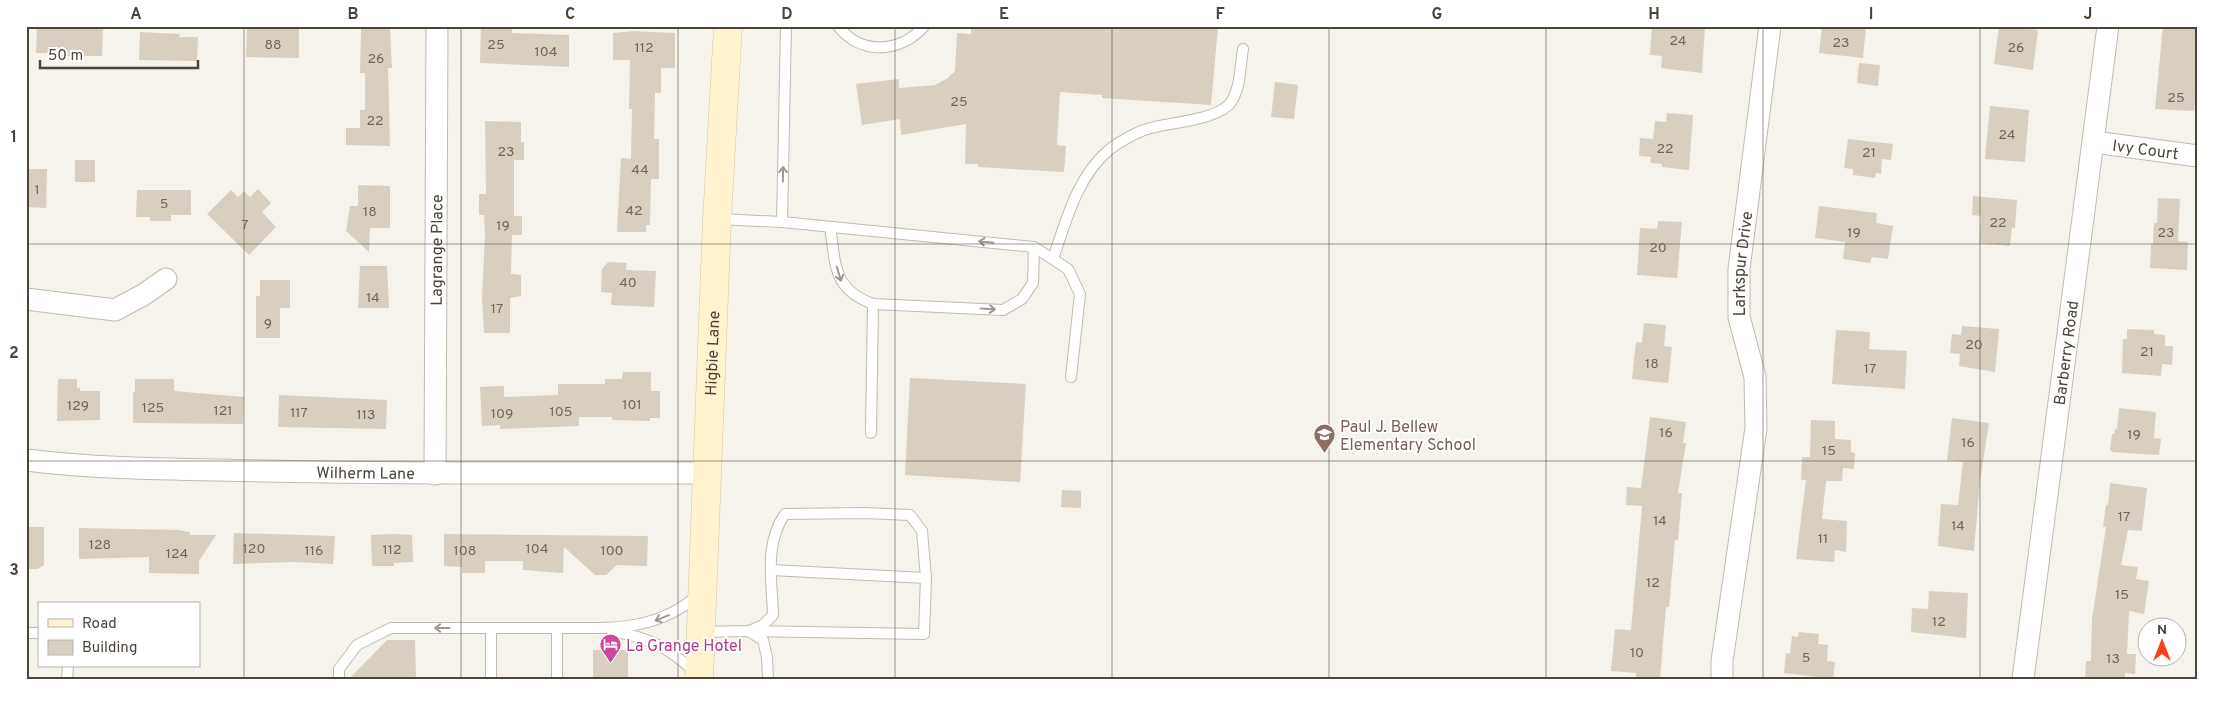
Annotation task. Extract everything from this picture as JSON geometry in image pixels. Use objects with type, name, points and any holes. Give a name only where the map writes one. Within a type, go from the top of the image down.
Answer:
[{"type":"main road","name":"Higbie Lane","points":[[699,677],[717,218],[728,26]]},
{"type":"street","name":"Lagrange Place","points":[[435,474],[437,26]]},
{"type":"street","name":"Larkspur Drive","points":[[1722,679],[1722,661],[1756,428],[1755,377],[1739,317],[1739,269],[1770,26]]},
{"type":"street","name":"Barberry Road","points":[[2023,679],[2108,26]]},
{"type":"street","name":"Ivy Court","points":[[2094,142],[2198,156]]},
{"type":"street","points":[[26,300],[115,310],[143,295],[166,279]]},
{"type":"street","name":"Wilherm Lane","points":[[26,460],[68,465],[175,469],[435,474],[706,473]]},
{"type":"lane","points":[[782,222],[786,26]]},
{"type":"lane","points":[[838,26],[852,40],[868,46],[885,48],[901,44],[916,36],[924,26]]},
{"type":"lane","points":[[1053,259],[1071,206],[1094,164],[1111,148],[1146,129],[1216,113],[1231,103],[1238,88],[1243,49]]},
{"type":"lane","points":[[717,218],[782,222],[1034,247],[1068,269],[1080,294],[1071,377]]},
{"type":"lane","points":[[830,227],[839,280],[860,299],[873,304],[1003,310],[1022,299],[1033,283],[1034,247]]},
{"type":"lane","points":[[871,434],[873,304]]},
{"type":"lane","points":[[701,632],[924,634],[926,578],[922,531],[910,515],[865,513],[785,514],[775,528],[771,551],[773,615],[764,625],[749,631]]},
{"type":"lane","points":[[771,570],[926,578]]},
{"type":"lane","points":[[339,679],[339,669],[357,645],[391,628],[594,628],[631,626],[659,620],[676,612],[702,591]]},
{"type":"lane","points":[[490,679],[491,628]]},
{"type":"lane","points":[[557,628],[557,679]]},
{"type":"lane","points":[[594,628],[641,636],[662,645],[675,654],[699,677]]},
{"type":"lane","points":[[749,631],[764,640],[768,679]]},
{"type":"building","points":[[37,26],[103,26],[102,56],[59,56],[59,53],[36,53]]},
{"type":"building","points":[[299,26],[299,58],[246,57],[247,28]]},
{"type":"building","points":[[481,26],[512,26],[512,33],[569,35],[569,67],[480,63]]},
{"type":"building","points":[[971,26],[1218,26],[1211,105],[1102,98],[1102,95],[1060,92],[1057,145],[1066,146],[1064,172],[978,167],[978,164],[965,164],[966,124],[901,135],[900,119],[862,125],[856,84],[899,79],[899,88],[935,85],[948,78],[955,71],[957,33],[971,34]]},
{"type":"building","points":[[1652,26],[1705,26],[1702,73],[1661,68],[1662,56],[1650,55]]},
{"type":"building","points":[[1822,26],[1866,26],[1863,58],[1819,53]]},
{"type":"building","points":[[1999,26],[2038,30],[2033,70],[1994,64]]},
{"type":"building","points":[[2163,26],[2198,26],[2198,76],[2194,111],[2155,109]]},
{"type":"building","points":[[361,28],[390,28],[392,68],[388,68],[390,146],[346,145],[346,128],[360,128],[360,110],[365,110],[365,73],[360,73]]},
{"type":"building","points":[[633,31],[675,33],[675,68],[661,68],[661,93],[655,93],[654,139],[659,139],[659,179],[651,179],[650,225],[646,225],[646,232],[617,232],[621,158],[631,159],[632,109],[629,109],[630,60],[613,60],[613,33]]},
{"type":"building","points":[[140,32],[180,34],[179,37],[198,37],[197,61],[139,60]]},
{"type":"building","points":[[1859,63],[1880,65],[1878,86],[1857,83]]},
{"type":"building","points":[[1275,82],[1298,85],[1294,119],[1271,117]]},
{"type":"building","points":[[1990,106],[2029,110],[2025,162],[1985,159]]},
{"type":"building","points":[[1667,113],[1693,115],[1689,170],[1662,167],[1662,164],[1650,163],[1651,157],[1639,156],[1640,138],[1653,139],[1655,121],[1666,122]]},
{"type":"building","points":[[485,121],[521,122],[521,142],[524,142],[524,160],[514,160],[514,216],[522,216],[522,235],[512,235],[511,274],[521,275],[521,296],[510,298],[510,333],[484,333],[482,298],[485,235],[484,215],[479,215],[479,194],[486,194]]},
{"type":"building","points":[[1848,139],[1893,144],[1891,160],[1882,159],[1881,174],[1876,173],[1875,178],[1853,175],[1853,169],[1844,168]]},
{"type":"building","points":[[75,160],[95,160],[95,182],[75,182]]},
{"type":"building","points":[[26,169],[47,169],[46,208],[26,207]]},
{"type":"building","points":[[358,185],[390,186],[390,228],[370,228],[369,252],[346,231],[350,206],[358,206]]},
{"type":"building","points":[[258,189],[271,203],[262,212],[276,227],[249,255],[207,214],[231,190],[238,197],[244,191],[250,197]]},
{"type":"building","points":[[137,190],[191,190],[191,215],[171,215],[171,221],[150,221],[150,217],[136,217]]},
{"type":"building","points":[[1973,196],[2017,200],[2015,228],[2012,228],[2010,246],[1979,243],[1981,216],[1972,215]]},
{"type":"building","points":[[2158,198],[2180,199],[2178,241],[2188,242],[2187,270],[2150,268],[2154,223],[2157,223]]},
{"type":"building","points":[[1819,206],[1877,213],[1876,223],[1893,226],[1888,259],[1872,257],[1870,263],[1843,259],[1845,242],[1815,238]]},
{"type":"building","points":[[1658,221],[1682,222],[1677,278],[1637,275],[1640,228],[1657,229]]},
{"type":"building","points":[[608,262],[627,263],[626,270],[656,271],[654,307],[611,305],[612,293],[601,292],[602,269]]},
{"type":"building","points":[[360,266],[387,266],[389,308],[358,308]]},
{"type":"building","points":[[260,280],[290,280],[290,308],[280,308],[280,338],[256,338],[256,296],[260,296]]},
{"type":"building","points":[[1644,323],[1666,325],[1664,346],[1672,347],[1668,383],[1632,379],[1636,342],[1642,343]]},
{"type":"building","points":[[1962,326],[1999,329],[1995,372],[1959,366],[1960,354],[1950,353],[1952,334],[1961,335]]},
{"type":"building","points":[[2127,329],[2154,330],[2154,334],[2165,335],[2165,346],[2173,346],[2172,365],[2162,364],[2161,376],[2122,373],[2123,339],[2127,339]]},
{"type":"building","points":[[1836,330],[1870,332],[1869,349],[1907,351],[1905,389],[1832,384]]},
{"type":"building","points":[[623,372],[651,372],[651,391],[660,391],[660,418],[650,418],[650,421],[612,420],[612,417],[579,417],[579,426],[500,429],[500,425],[482,426],[480,387],[504,386],[504,397],[558,395],[558,384],[605,384],[605,379],[622,379]]},
{"type":"building","points":[[910,378],[1026,384],[1020,482],[905,475]]},
{"type":"building","points":[[58,379],[77,379],[77,388],[80,388],[80,391],[100,391],[100,420],[57,421]]},
{"type":"building","points":[[135,379],[174,379],[174,391],[244,397],[243,424],[133,423]]},
{"type":"building","points":[[279,395],[387,400],[386,429],[278,427]]},
{"type":"building","points":[[2119,408],[2156,412],[2154,438],[2161,439],[2159,455],[2112,452],[2110,449],[2112,434],[2117,429]]},
{"type":"building","points":[[1650,417],[1686,422],[1683,443],[1686,443],[1678,493],[1682,493],[1678,540],[1675,540],[1669,607],[1666,607],[1660,679],[1636,679],[1636,673],[1611,671],[1615,629],[1631,630],[1642,506],[1626,505],[1627,487],[1641,488]]},
{"type":"building","points":[[1952,418],[1989,423],[1980,481],[1974,551],[1938,546],[1941,504],[1958,505],[1963,462],[1947,460]]},
{"type":"building","points":[[1811,420],[1835,421],[1835,439],[1851,440],[1851,452],[1855,453],[1854,469],[1843,468],[1842,481],[1826,481],[1822,519],[1847,521],[1846,552],[1835,550],[1834,562],[1796,559],[1806,480],[1801,480],[1802,457],[1810,457]]},
{"type":"building","points":[[2110,483],[2147,488],[2142,531],[2128,530],[2121,565],[2138,567],[2136,579],[2149,581],[2144,614],[2129,611],[2127,654],[2136,654],[2135,674],[2125,673],[2125,679],[2085,679],[2086,661],[2091,661],[2092,619],[2106,527],[2103,527],[2106,505],[2108,505]]},
{"type":"building","points":[[1062,490],[1081,491],[1081,508],[1061,507]]},
{"type":"building","points":[[26,527],[44,527],[44,565],[38,569],[28,569]]},
{"type":"building","points":[[79,528],[178,530],[190,532],[190,535],[216,535],[199,561],[199,574],[149,573],[149,557],[79,559]]},
{"type":"building","points":[[234,533],[335,536],[333,564],[293,562],[233,564]]},
{"type":"building","points":[[444,534],[648,536],[647,566],[617,565],[606,575],[595,575],[564,547],[563,573],[523,570],[523,561],[485,561],[485,573],[462,573],[462,567],[444,566]]},
{"type":"building","points":[[371,535],[412,535],[413,562],[394,563],[394,566],[372,566]]},
{"type":"building","points":[[1929,591],[1968,593],[1966,638],[1911,632],[1912,608],[1928,609]]},
{"type":"building","points":[[1799,632],[1819,634],[1818,644],[1828,645],[1827,661],[1835,662],[1833,679],[1817,679],[1818,677],[1784,673],[1786,653],[1790,654],[1792,636],[1798,637]]},
{"type":"building","points":[[387,640],[415,640],[416,679],[349,679]]},
{"type":"building","name":"La Grange Hotel","points":[[593,650],[628,650],[628,679],[593,679]]},
{"type":"place","name":"Paul J. Bellew Elementary School","points":[[1324,454]]},
{"type":"place","name":"La Grange Hotel","points":[[610,664]]}]
